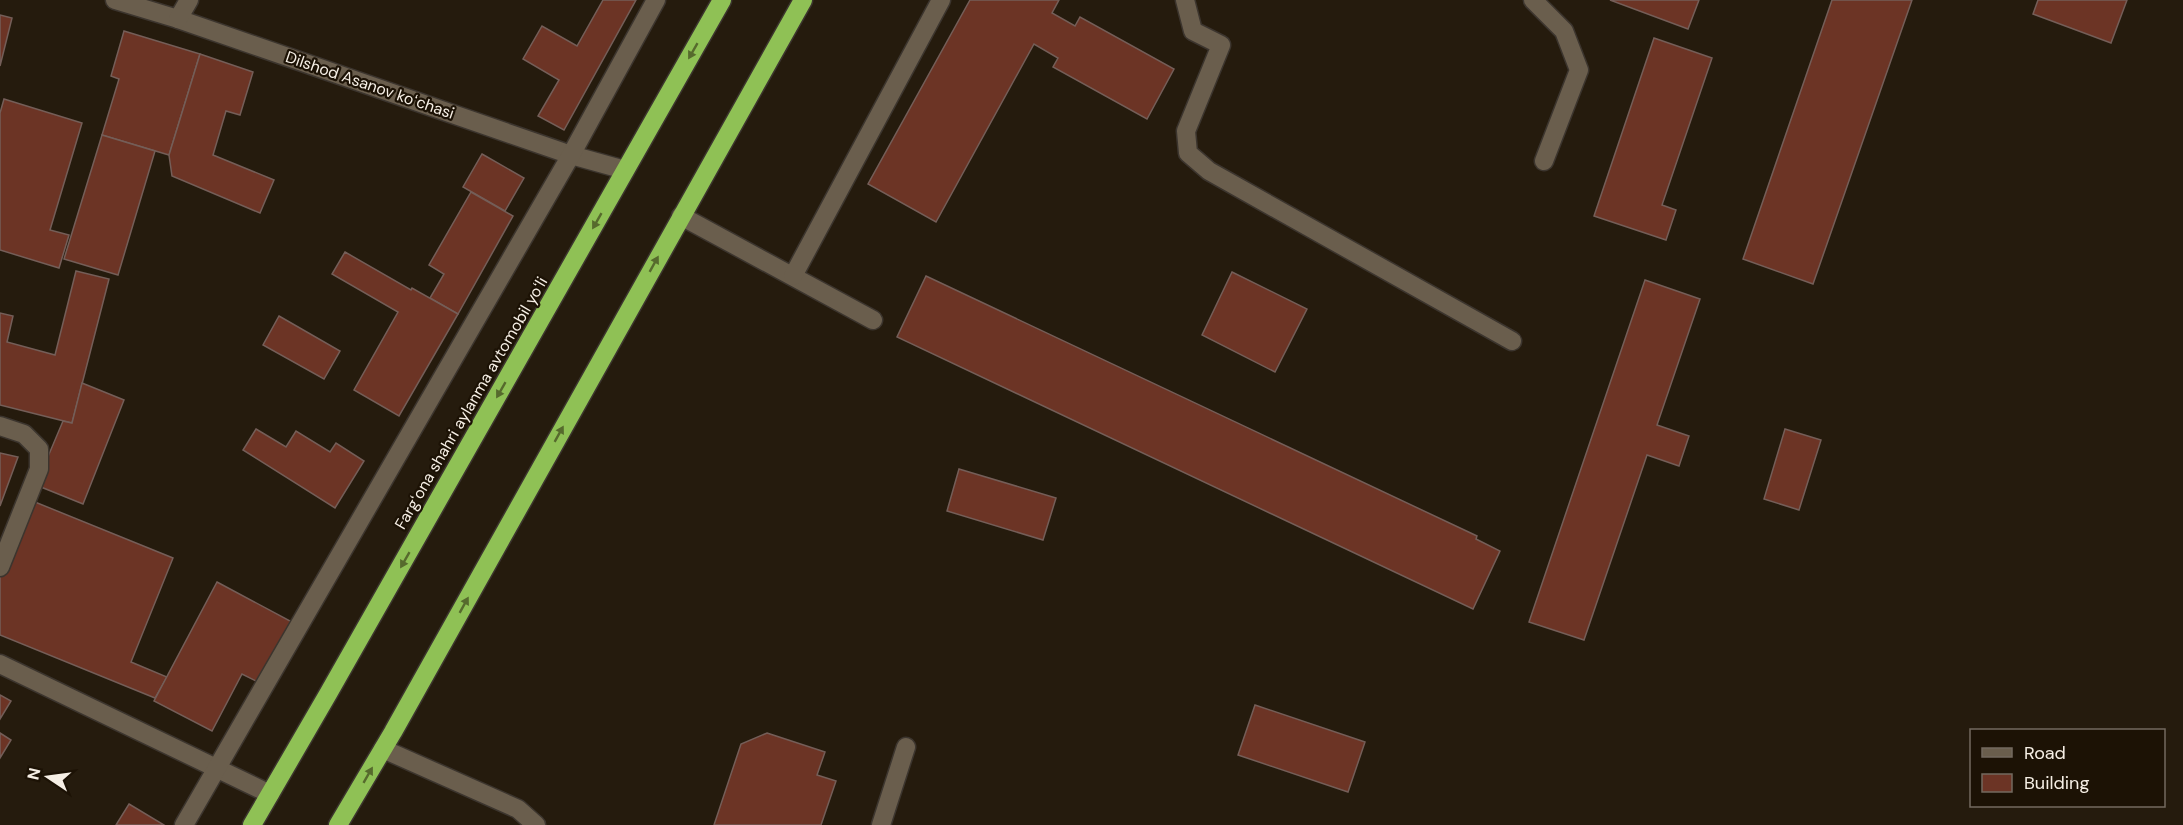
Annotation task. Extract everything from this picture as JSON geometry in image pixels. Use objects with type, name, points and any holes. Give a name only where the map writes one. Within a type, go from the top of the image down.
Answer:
[{"type":"highway","name":"Fargʻona shahri aylanma avtomobil yoʻli","points":[[252,825],[722,0]]},
{"type":"highway","points":[[338,825],[383,749],[803,0]]},
{"type":"street","name":"Dilshod Asanov koʻchasi","points":[[115,0],[178,19],[571,155],[625,170]]},
{"type":"street","points":[[178,19],[189,0]]},
{"type":"street","points":[[184,825],[571,155],[656,0]]},
{"type":"street","points":[[793,276],[941,0]]},
{"type":"street","points":[[1185,0],[1193,30],[1221,45],[1186,131],[1188,153],[1209,171],[1512,341]]},
{"type":"street","points":[[1533,0],[1564,31],[1579,70],[1544,161]]},
{"type":"street","points":[[681,216],[873,320]]},
{"type":"street","points":[[0,426],[24,434],[39,449],[39,469],[0,567]]},
{"type":"street","points":[[0,664],[270,794]]},
{"type":"street","points":[[881,825],[906,747]]},
{"type":"street","points":[[383,749],[518,809],[536,825]]},
{"type":"building","points":[[603,0],[636,0],[564,130],[538,116],[559,80],[523,59],[542,26],[577,46]]},
{"type":"building","points":[[970,0],[1059,0],[1052,13],[1075,26],[1080,17],[1174,69],[1147,119],[1053,67],[1058,58],[1034,44],[936,222],[868,184]]},
{"type":"building","points":[[1610,0],[1699,0],[1688,29]]},
{"type":"building","points":[[1832,0],[1912,0],[1813,284],[1743,259]]},
{"type":"building","points":[[2038,0],[2127,0],[2111,43],[2033,14]]},
{"type":"building","points":[[0,15],[12,18],[0,66]]},
{"type":"building","points":[[124,31],[200,54],[169,155],[102,135],[119,79],[111,76]]},
{"type":"building","points":[[1654,38],[1712,58],[1662,205],[1676,210],[1666,240],[1594,216]]},
{"type":"building","points":[[200,54],[253,72],[240,115],[226,111],[213,155],[274,180],[260,213],[172,176],[169,155]]},
{"type":"building","points":[[4,99],[82,123],[50,230],[69,235],[59,268],[0,250],[0,113]]},
{"type":"building","points":[[102,135],[155,151],[118,275],[64,259]]},
{"type":"building","points":[[482,154],[524,178],[505,211],[463,187]]},
{"type":"building","points":[[471,192],[513,216],[458,314],[430,298],[444,274],[429,265]]},
{"type":"building","points":[[345,252],[458,314],[399,416],[354,390],[398,312],[332,274]]},
{"type":"building","points":[[76,271],[109,279],[72,423],[0,405],[0,313],[13,316],[7,342],[55,355]]},
{"type":"building","points":[[1232,272],[1307,309],[1275,372],[1202,335]]},
{"type":"building","points":[[926,276],[1477,536],[1476,539],[1500,551],[1473,609],[897,337]]},
{"type":"building","points":[[1645,280],[1700,299],[1657,425],[1689,436],[1679,466],[1647,455],[1584,640],[1529,622]]},
{"type":"building","points":[[279,316],[340,351],[324,379],[263,345]]},
{"type":"building","points":[[82,383],[124,400],[83,504],[36,485],[63,421],[72,423]]},
{"type":"building","points":[[256,429],[286,447],[296,431],[330,452],[336,443],[364,461],[335,508],[243,450]]},
{"type":"building","points":[[1785,429],[1821,440],[1799,510],[1764,499]]},
{"type":"building","points":[[0,453],[18,457],[0,506]]},
{"type":"building","points":[[959,469],[1056,498],[1043,540],[947,511]]},
{"type":"building","points":[[30,500],[173,558],[131,662],[167,677],[155,698],[0,635],[0,575]]},
{"type":"building","points":[[217,582],[292,622],[260,683],[242,674],[212,731],[154,701]]},
{"type":"building","points":[[0,695],[11,701],[0,719]]},
{"type":"building","points":[[1255,705],[1365,742],[1348,792],[1238,755]]},
{"type":"building","points":[[0,733],[11,740],[0,758]]},
{"type":"building","points":[[767,733],[825,752],[817,775],[836,781],[821,825],[714,825],[741,744]]},
{"type":"building","points":[[129,804],[164,825],[116,825]]}]
